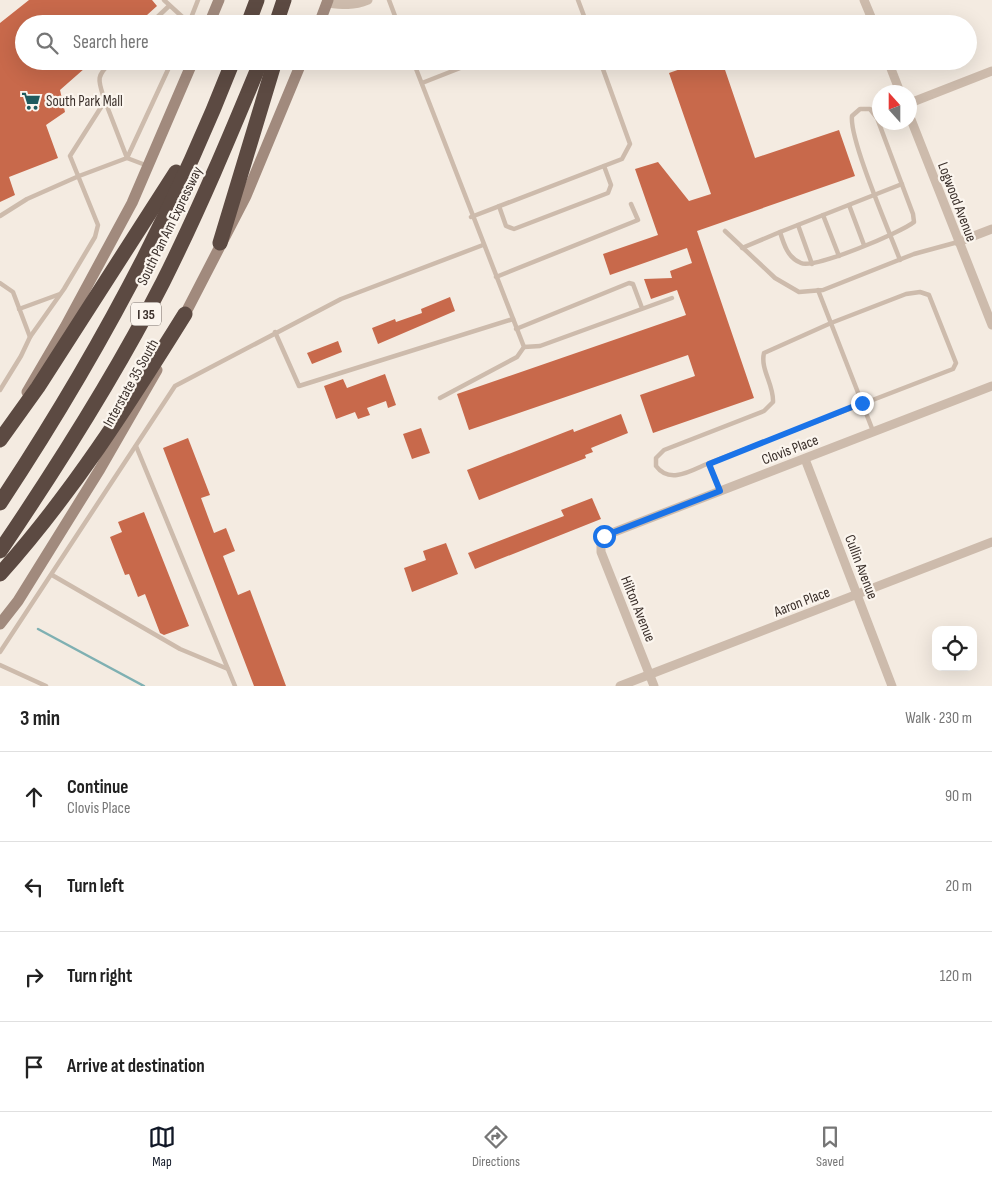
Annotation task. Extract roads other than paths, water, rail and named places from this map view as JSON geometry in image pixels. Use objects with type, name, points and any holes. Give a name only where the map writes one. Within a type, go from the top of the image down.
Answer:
[{"type":"highway","points":[[251,15],[257,0]]},
{"type":"highway","points":[[279,15],[284,0]]},
{"type":"highway","points":[[289,15],[294,0]]},
{"type":"highway","name":"South Pan Am Expressway","points":[[0,502],[33,453],[107,329],[176,193],[229,70]]},
{"type":"highway","name":"South Pan Am Expressway","points":[[0,551],[70,444],[141,324],[218,166],[257,70]]},
{"type":"highway","points":[[220,243],[272,70]]},
{"type":"highway","points":[[0,440],[38,387],[209,120]]},
{"type":"highway","points":[[0,574],[36,532],[129,404],[185,314]]},
{"type":"main road","points":[[213,15],[219,0]]},
{"type":"main road","points":[[323,15],[328,1]]},
{"type":"main road","points":[[0,436],[103,259],[149,166],[189,70]]},
{"type":"main road","name":"Interstate 35 South","points":[[0,624],[18,601],[149,386],[220,243],[246,196],[298,70]]},
{"type":"street","points":[[328,1],[342,6],[368,0]]},
{"type":"street","points":[[864,0],[870,15]]},
{"type":"street","points":[[891,70],[897,85]]},
{"type":"street","points":[[917,100],[992,71]]},
{"type":"street","name":"Logwood Avenue","points":[[915,130],[992,325]]},
{"type":"street","points":[[958,242],[992,228]]},
{"type":"street","name":"Clovis Place","points":[[601,541],[610,533],[992,386]]},
{"type":"street","name":"Cullin Avenue","points":[[805,459],[892,686]]},
{"type":"street","name":"Hilton Avenue","points":[[601,541],[601,552],[654,686]]},
{"type":"street","name":"Aaron Place","points":[[620,686],[992,542]]},
{"type":"lane","points":[[164,0],[180,15]]},
{"type":"lane","points":[[192,15],[198,0]]},
{"type":"lane","points":[[389,0],[395,15]]},
{"type":"lane","points":[[578,0],[583,15]]},
{"type":"lane","points":[[160,15],[169,6]]},
{"type":"lane","points":[[103,70],[98,81],[127,158]]},
{"type":"lane","points":[[127,158],[168,70]]},
{"type":"lane","points":[[416,70],[471,217],[524,347]]},
{"type":"lane","points":[[422,83],[455,70]]},
{"type":"lane","points":[[471,217],[622,159],[630,144],[603,70]]},
{"type":"lane","points":[[0,390],[21,356],[30,337],[61,293],[95,237],[98,225],[70,156],[104,101]]},
{"type":"lane","points":[[780,232],[786,250],[793,257],[802,264],[812,264],[839,256],[864,245],[890,235],[906,229],[914,222],[877,118],[870,108],[860,109],[852,116],[850,126],[890,235],[900,260]]},
{"type":"lane","points":[[0,216],[27,199],[78,176],[127,158],[149,166]]},
{"type":"lane","points":[[499,206],[506,226],[514,229],[523,226],[608,193],[611,185],[604,166]]},
{"type":"lane","points":[[742,248],[902,184]]},
{"type":"lane","points":[[496,277],[638,220],[632,204]]},
{"type":"lane","points":[[849,205],[864,245]]},
{"type":"lane","points":[[823,215],[839,256]]},
{"type":"lane","points":[[798,225],[812,264]]},
{"type":"lane","points":[[725,232],[774,278],[799,292],[818,290],[900,260],[958,242]]},
{"type":"lane","points":[[0,652],[175,386],[274,332],[341,299],[483,245]]},
{"type":"lane","points":[[0,283],[12,292],[30,337]]},
{"type":"lane","points":[[516,328],[629,283],[633,284],[642,308]]},
{"type":"lane","points":[[818,290],[874,432]]},
{"type":"lane","points":[[920,292],[928,295],[956,363],[953,369],[677,476],[669,476],[660,472],[656,466],[656,458],[664,450],[764,411],[773,402],[774,391],[763,359],[764,353],[832,323],[906,294],[920,292]]},
{"type":"lane","points":[[19,309],[61,293]]},
{"type":"lane","points":[[524,347],[540,346],[672,298]]},
{"type":"lane","points":[[274,332],[299,386],[513,319]]},
{"type":"lane","points":[[440,398],[517,357],[524,347]]},
{"type":"lane","points":[[136,446],[235,686]]},
{"type":"lane","points":[[709,464],[720,491]]},
{"type":"lane","points":[[52,575],[180,649],[228,669]]},
{"type":"lane","points":[[0,665],[46,686]]},
{"type":"waterway","points":[[38,629],[144,686]]},
{"type":"place","name":"South Park Mall","points":[[31,101]]}]
